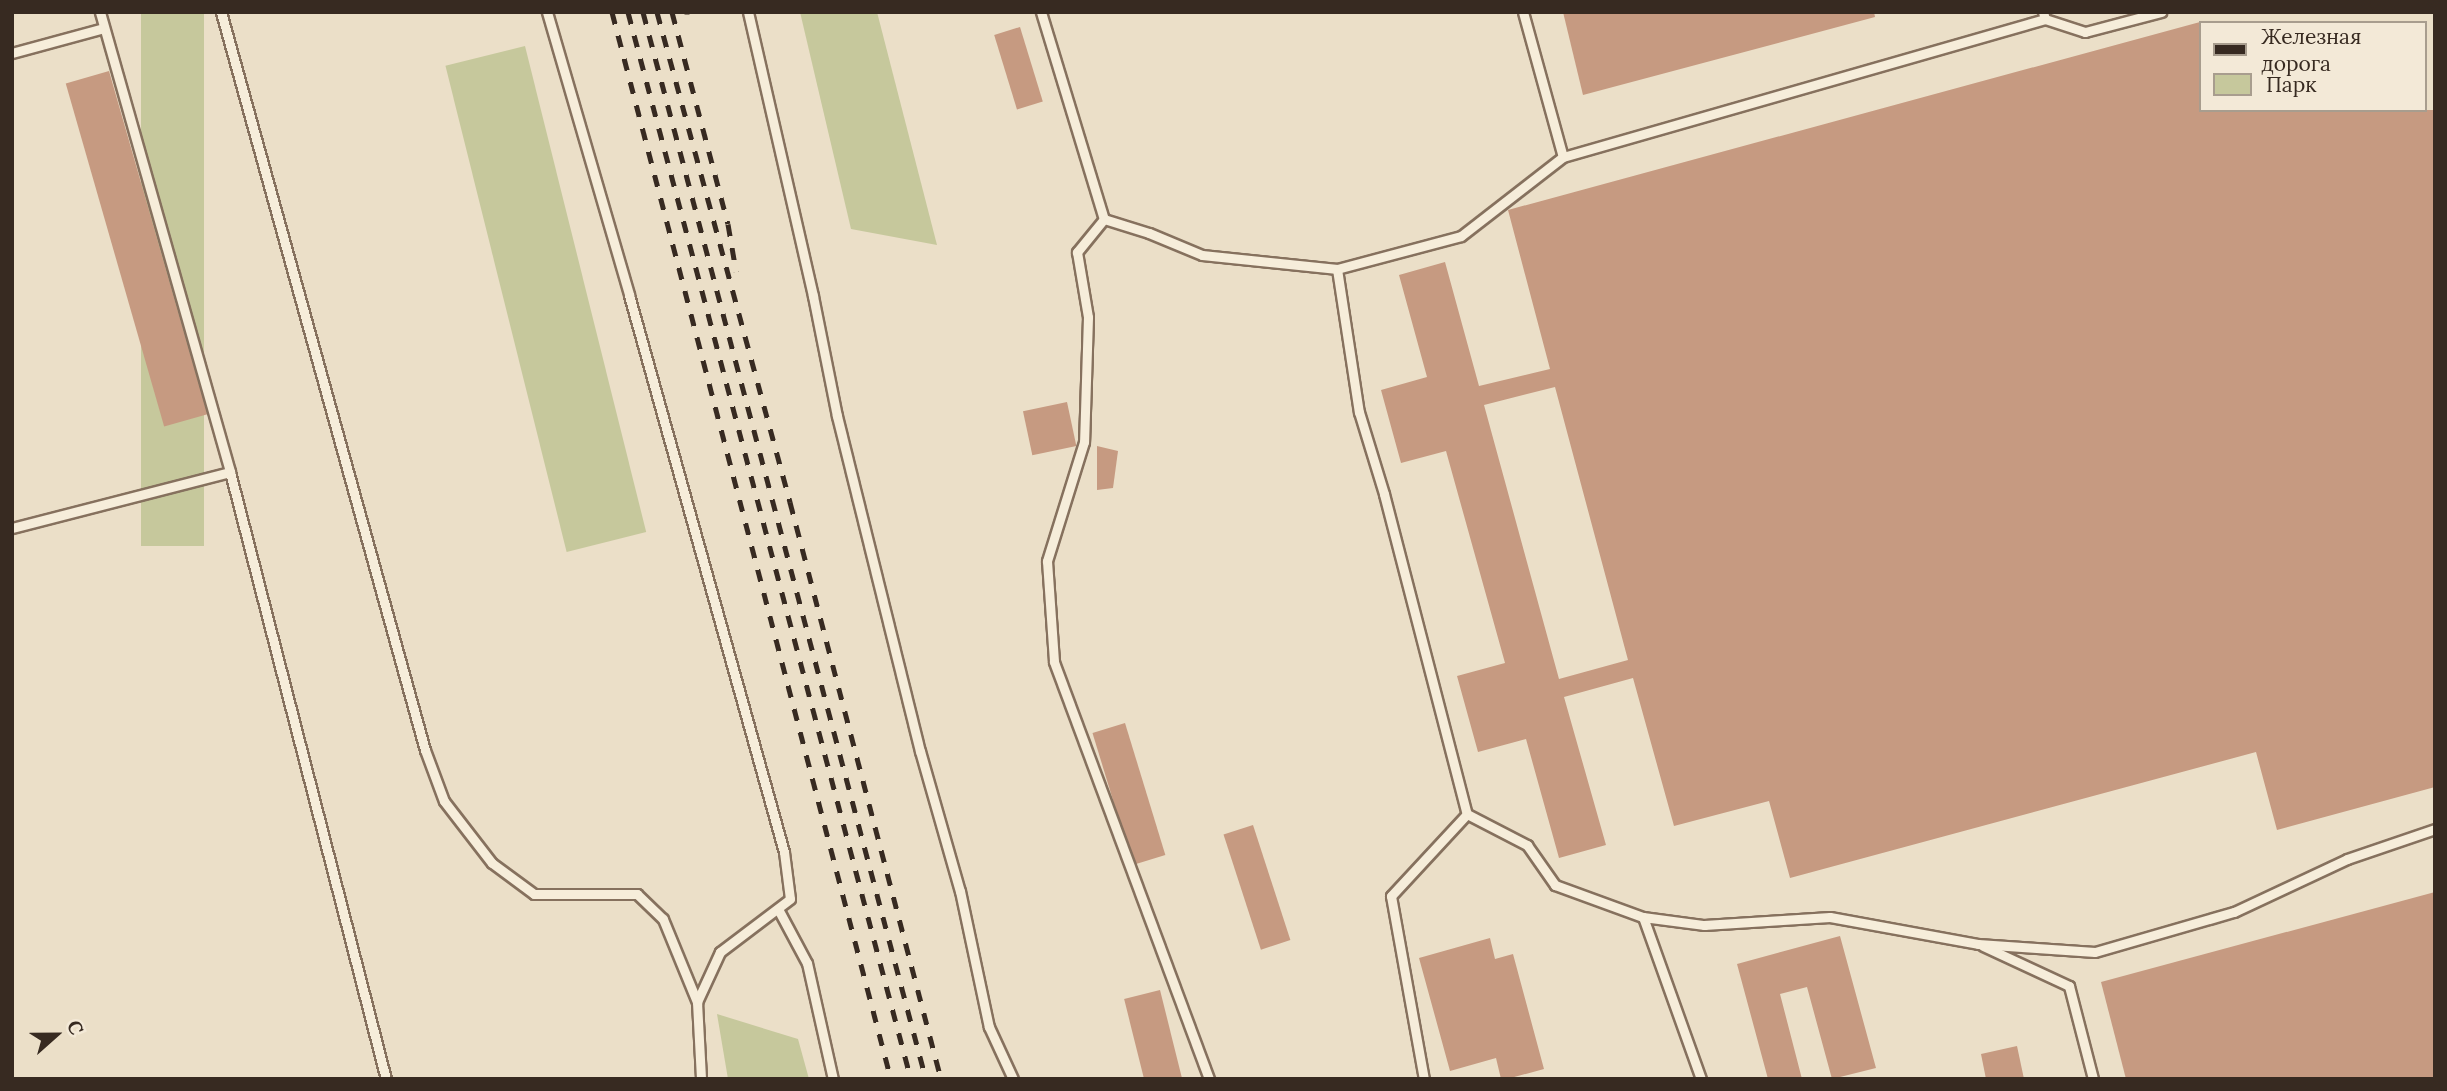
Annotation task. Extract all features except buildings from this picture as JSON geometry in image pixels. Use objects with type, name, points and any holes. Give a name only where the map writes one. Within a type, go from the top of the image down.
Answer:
[{"type":"lane","points":[[100,12],[230,472],[386,1079]]},
{"type":"lane","points":[[221,12],[425,750],[444,801],[492,863],[534,894],[637,894],[663,919],[697,1002],[701,1079]]},
{"type":"lane","points":[[547,12],[784,852],[790,899],[720,952],[697,1002]]},
{"type":"lane","points":[[748,12],[853,483],[920,751],[960,891],[989,1027],[1013,1079]]},
{"type":"lane","points":[[1041,12],[1104,219]]},
{"type":"lane","points":[[1523,12],[1563,158]]},
{"type":"lane","points":[[1104,219],[1202,255],[1337,269],[1461,236],[1563,158],[2044,16],[2085,32],[2161,12]]},
{"type":"lane","points":[[12,53],[104,28]]},
{"type":"lane","points":[[1104,219],[1077,252],[1088,317],[1084,442],[1047,561],[1054,662],[1209,1079]]},
{"type":"lane","points":[[1337,269],[1359,412],[1384,494],[1467,814],[1527,845],[1555,885],[1643,917],[1703,925],[1830,917],[1979,944],[2095,953],[2234,912],[2347,859],[2435,830]]},
{"type":"lane","points":[[12,528],[230,472]]},
{"type":"lane","points":[[1424,1079],[1391,896],[1467,814]]},
{"type":"lane","points":[[778,909],[807,963],[833,1079]]},
{"type":"lane","points":[[1643,917],[1701,1079]]},
{"type":"lane","points":[[1979,944],[2068,986],[2094,1079]]},
{"type":"green space","points":[[141,12],[204,12],[204,546],[141,546]]},
{"type":"green space","points":[[800,12],[877,12],[937,245],[851,229]]},
{"type":"green space","points":[[525,46],[646,532],[567,552],[445,66]]},
{"type":"green space","points":[[717,1014],[798,1039],[809,1079],[728,1079]]},
{"type":"railway","points":[[612,12],[891,1079]]},
{"type":"railway","points":[[628,12],[911,1079]]},
{"type":"railway","points":[[643,12],[926,1079]]},
{"type":"railway","points":[[657,12],[790,502],[941,1079]]},
{"type":"railway","points":[[672,12],[728,224],[736,271]]}]
